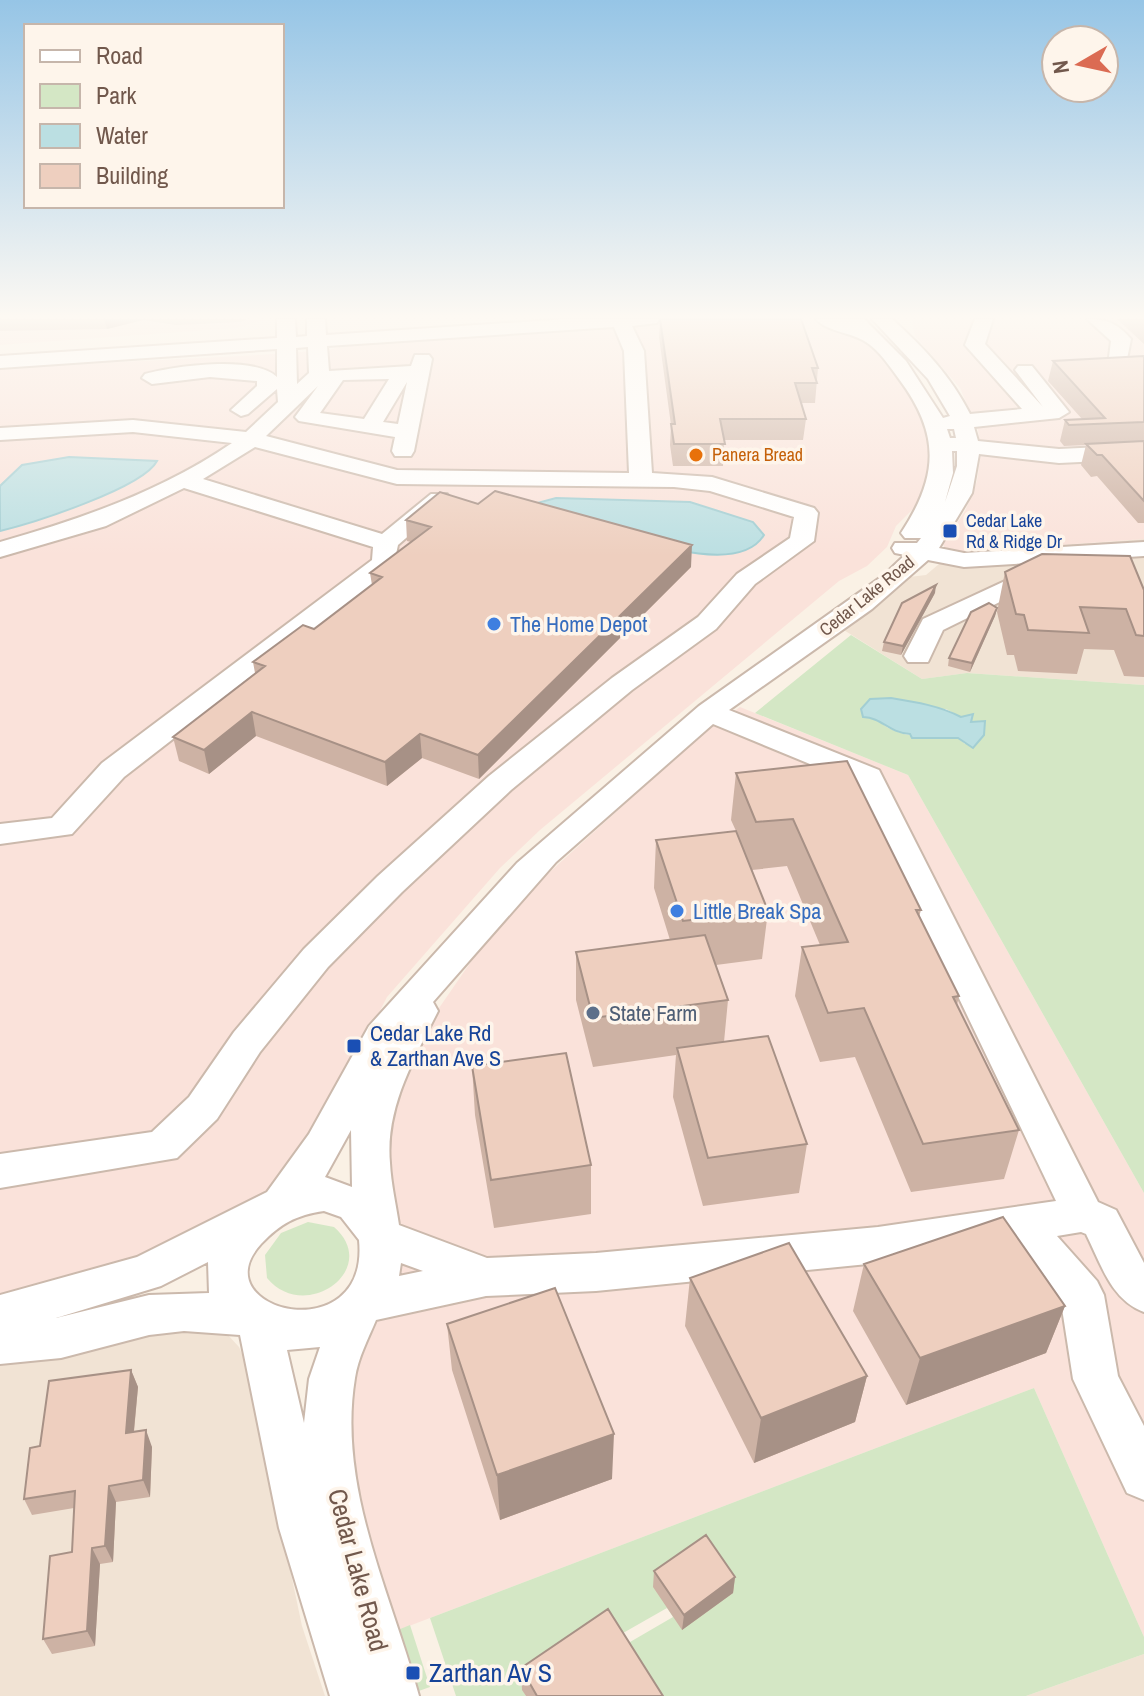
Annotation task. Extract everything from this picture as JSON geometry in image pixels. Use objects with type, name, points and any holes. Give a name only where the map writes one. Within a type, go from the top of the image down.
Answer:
[{"type":"street","points":[[241,410],[255,398]]},
{"type":"street","points":[[0,550],[98,521],[184,481],[251,439],[292,398]]},
{"type":"street","points":[[320,398],[306,417],[407,432]]},
{"type":"street","points":[[341,422],[362,398]]},
{"type":"street","points":[[341,422],[362,398]]},
{"type":"street","points":[[395,398],[407,432],[397,477]]},
{"type":"street","points":[[637,398],[641,479]]},
{"type":"street","points":[[920,398],[936,427]]},
{"type":"street","points":[[951,398],[965,427]]},
{"type":"street","points":[[1036,398],[1051,411]]},
{"type":"street","points":[[1043,398],[1051,411]]},
{"type":"street","points":[[936,427],[965,427],[1051,411]]},
{"type":"street","points":[[0,434],[133,426],[202,430],[251,439],[397,477],[641,479],[712,484],[806,513],[802,541],[746,579],[707,623],[622,684],[500,783],[390,884],[316,958],[247,1042],[203,1108],[163,1147],[0,1171]]},
{"type":"street","points":[[936,427],[965,427],[1050,454],[1144,452]]},
{"type":"street","name":"Cedar Lake Road","points":[[904,555],[930,512],[942,473],[936,427]]},
{"type":"street","name":"Cedar Lake Road","points":[[357,1696],[304,1528],[254,1319],[232,1294],[228,1268],[236,1242],[323,1151],[377,1043],[539,860],[740,687],[780,646],[904,555],[950,515],[962,490],[965,427]]},
{"type":"street","points":[[1050,454],[1046,438],[1144,431]]},
{"type":"street","points":[[0,834],[61,827],[82,800],[113,770],[384,563],[386,543],[439,500],[444,489],[440,478]]},
{"type":"street","points":[[184,481],[386,543]]},
{"type":"street","points":[[904,555],[928,570],[983,570],[1036,557],[1144,549]]},
{"type":"street","points":[[918,656],[932,625],[1020,582],[1066,584]]},
{"type":"street","points":[[709,712],[868,777],[1083,1214]]},
{"type":"street","name":"Cedar Lake Road","points":[[392,1696],[342,1527],[332,1478],[329,1433],[332,1377],[360,1304],[382,1270],[381,1236],[368,1162],[377,1099],[441,971]]},
{"type":"street","points":[[0,1315],[146,1273],[269,1210],[304,1196],[343,1200],[360,1208],[373,1220],[381,1236],[486,1277]]},
{"type":"street","points":[[360,1304],[486,1277],[596,1272],[878,1245],[1083,1214],[1101,1222],[1136,1284],[1082,1295]]},
{"type":"street","points":[[1021,1224],[1082,1295],[1096,1379],[1144,1476]]},
{"type":"street","name":"Cedar Lake Road","points":[[254,1319],[286,1330],[316,1328],[344,1316],[360,1304]]},
{"type":"street","points":[[0,1344],[61,1338],[172,1312],[254,1319]]},
{"type":"shaded area","points":[[0,398],[912,398],[933,440],[925,497],[896,526],[887,547],[867,566],[839,581],[540,830],[500,868],[387,997],[342,1085],[280,1179],[257,1198],[155,1253],[0,1297]]},
{"type":"shaded area","points":[[964,398],[1144,398],[1144,539],[952,553],[945,549],[943,544],[965,511],[977,481],[981,452],[978,430]]},
{"type":"shaded area","points":[[1144,539],[1144,685],[967,673],[922,679],[839,627],[879,604],[909,577],[926,575],[952,553]]},
{"type":"shaded area","points":[[740,707],[908,775],[1144,1193],[1144,1637],[1034,1388],[388,1634],[341,1422],[384,1131],[415,1043],[479,950],[531,889],[701,735]]},
{"type":"shaded area","points":[[144,1327],[227,1334],[239,1347],[247,1365],[302,1626],[325,1696],[0,1696],[0,1356]]},
{"type":"shaded area","points":[[1144,1654],[1144,1696],[1026,1696]]},
{"type":"green space","points":[[851,635],[922,679],[967,673],[1144,685],[1144,1193],[908,775],[755,713]],"holes":[[[946,709],[961,717],[972,715],[965,744],[958,738],[926,738],[902,733],[876,718]]]},
{"type":"green space","points":[[308,1222],[334,1227],[346,1243],[349,1259],[344,1274],[333,1286],[318,1293],[300,1295],[283,1291],[267,1278],[265,1255],[281,1233]]},
{"type":"green space","points":[[1034,1388],[1144,1637],[1144,1654],[1026,1696],[647,1696],[618,1649],[673,1617],[667,1608],[523,1690],[526,1696],[456,1696],[430,1618]]},
{"type":"green space","points":[[410,1625],[430,1687],[413,1693],[388,1634]]},
{"type":"water","points":[[69,457],[157,461],[148,471],[110,493],[0,531],[0,486],[22,465]]},
{"type":"water","points":[[556,498],[690,502],[753,522],[764,535],[747,549],[722,555],[691,552],[621,534],[537,503]]},
{"type":"water","points":[[891,698],[936,707],[961,717],[973,714],[971,722],[985,721],[984,735],[973,748],[958,738],[912,738],[910,734],[863,717],[861,709],[870,699]]},
{"type":"building","points":[[671,398],[800,398],[806,419],[720,419],[725,444],[674,444],[671,424],[675,424]]},
{"type":"building","points":[[1087,398],[1144,398],[1144,422],[1069,425],[1065,420],[1105,418]]},
{"type":"building","points":[[1144,441],[1144,501],[1102,455],[1097,455],[1086,444]]},
{"type":"building","name":"The Home Depot","points":[[495,491],[692,545],[478,755],[420,734],[385,762],[252,712],[204,750],[173,737],[265,666],[253,662],[303,625],[314,629],[382,577],[370,573],[431,527],[406,520],[440,492],[478,504]]},
{"type":"building","points":[[1042,554],[1130,556],[1144,590],[1144,636],[1136,635],[1126,609],[1080,607],[1089,633],[1028,630],[1024,615],[1016,614],[1005,572]]},
{"type":"building","points":[[936,585],[903,646],[884,642],[902,603]]},
{"type":"building","points":[[989,603],[997,608],[972,663],[949,658],[971,612]]},
{"type":"building","points":[[847,761],[921,910],[916,910],[959,996],[953,997],[1019,1130],[923,1144],[864,1008],[828,1013],[802,947],[848,942],[793,819],[756,822],[736,773]]},
{"type":"building","points":[[736,831],[768,911],[683,921],[656,840]]},
{"type":"building","points":[[705,935],[728,1000],[593,1018],[576,952]]},
{"type":"building","points":[[768,1036],[807,1144],[708,1158],[677,1048]]},
{"type":"building","points":[[566,1053],[591,1165],[491,1180],[472,1066]]},
{"type":"building","points":[[1003,1217],[1065,1306],[920,1358],[864,1264]]},
{"type":"building","points":[[789,1243],[867,1376],[761,1418],[690,1278]]},
{"type":"building","points":[[555,1288],[614,1434],[497,1475],[447,1324]]},
{"type":"building","points":[[131,1370],[126,1433],[146,1430],[143,1480],[109,1486],[105,1546],[92,1548],[87,1631],[43,1639],[50,1556],[72,1552],[75,1491],[24,1499],[30,1448],[40,1446],[49,1381]]},
{"type":"building","points":[[706,1535],[735,1577],[684,1615],[654,1571]]},
{"type":"building","points":[[608,1609],[663,1696],[537,1696],[521,1668]]},
{"type":"place","name":"Panera Bread","points":[[696,455]]},
{"type":"place","name":"Cedar Lake Rd & Ridge Dr","points":[[950,531]]},
{"type":"place","name":"The Home Depot","points":[[494,624]]},
{"type":"place","name":"Little Break Spa","points":[[677,911]]},
{"type":"place","name":"State Farm","points":[[593,1013]]},
{"type":"place","name":"Cedar Lake Rd & Zarthan Ave S","points":[[354,1046]]},
{"type":"place","name":"Zarthan Av S","points":[[413,1673]]}]
